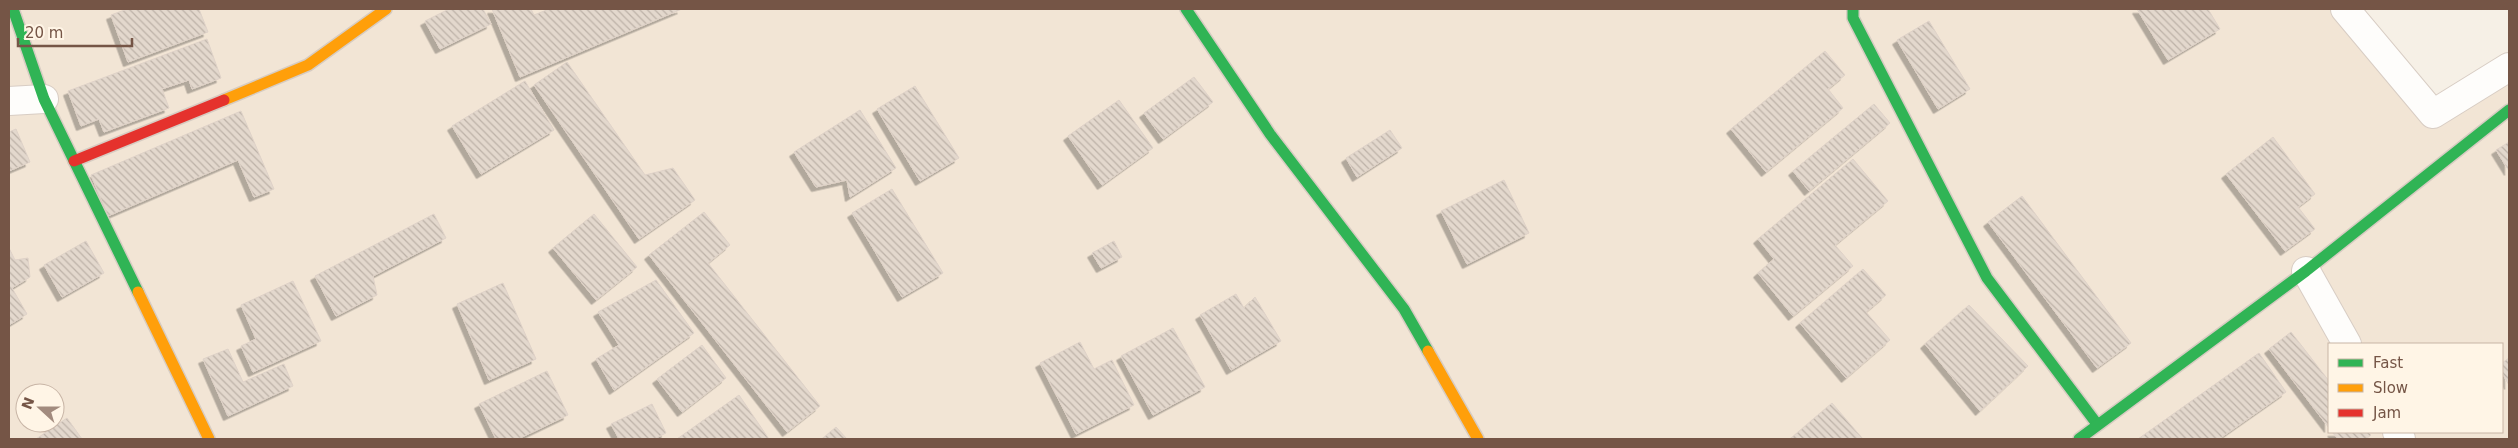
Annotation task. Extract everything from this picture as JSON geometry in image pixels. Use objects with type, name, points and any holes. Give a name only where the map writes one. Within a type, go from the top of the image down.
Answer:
[{"type":"street","points":[[13,9],[44,99],[209,439]]},
{"type":"street","points":[[74,161],[308,65],[386,9]]},
{"type":"street","points":[[1186,9],[1270,134],[1404,309],[1478,439]]},
{"type":"street","points":[[1853,9],[1853,18],[1988,278],[2097,424]]},
{"type":"street","points":[[2345,9],[2433,114],[2509,67]]},
{"type":"street","points":[[9,101],[44,99]]},
{"type":"street","points":[[2080,439],[2097,424],[2306,271],[2509,110]]},
{"type":"street","points":[[2306,271],[2347,343]]},
{"type":"shaded area","points":[[9,9],[2345,9],[2433,114],[2509,67],[2509,439],[9,439]]},
{"type":"building","points":[[127,9],[199,9],[208,32],[128,62],[111,15]]},
{"type":"building","points":[[449,9],[483,9],[491,24],[440,49],[425,21]]},
{"type":"building","points":[[492,9],[531,9],[534,15],[549,9],[682,9],[520,77]]},
{"type":"building","points":[[2137,9],[2208,9],[2220,29],[2168,60]]},
{"type":"building","points":[[1929,21],[1970,89],[1938,109],[1897,40]]},
{"type":"building","points":[[207,39],[221,78],[192,89],[189,80],[162,89],[169,108],[104,132],[99,119],[81,126],[68,91]]},
{"type":"building","points":[[1825,51],[1845,75],[1828,89],[1843,108],[1766,172],[1731,129]]},
{"type":"building","points":[[567,62],[645,175],[673,168],[695,200],[639,239],[534,85]]},
{"type":"building","points":[[1194,77],[1213,102],[1163,139],[1144,113]]},
{"type":"building","points":[[525,81],[554,130],[481,174],[452,126]]},
{"type":"building","points":[[915,86],[959,158],[920,181],[877,109]]},
{"type":"building","points":[[1119,100],[1153,148],[1102,185],[1068,136]]},
{"type":"building","points":[[1874,104],[1890,123],[1809,191],[1793,171]]},
{"type":"building","points":[[860,110],[896,168],[850,197],[847,180],[816,187],[794,152]]},
{"type":"building","points":[[241,111],[274,189],[254,197],[238,160],[108,216],[91,175]]},
{"type":"building","points":[[16,129],[30,162],[9,171],[9,132]]},
{"type":"building","points":[[1390,130],[1402,148],[1357,177],[1346,158]]},
{"type":"building","points":[[2273,137],[2315,194],[2298,207],[2315,229],[2285,251],[2226,174]]},
{"type":"building","points":[[2509,142],[2509,171],[2496,150]]},
{"type":"building","points":[[1853,159],[1888,201],[1835,245],[1853,266],[1793,316],[1758,273],[1774,259],[1758,239]]},
{"type":"building","points":[[1504,180],[1529,233],[1467,264],[1441,211]]},
{"type":"building","points":[[892,189],[943,273],[902,297],[852,213]]},
{"type":"building","points":[[2022,196],[2131,343],[2097,368],[1988,222]]},
{"type":"building","points":[[704,212],[730,245],[708,263],[820,406],[787,432],[649,255]]},
{"type":"building","points":[[434,214],[446,238],[373,276],[377,295],[336,316],[315,276]]},
{"type":"building","points":[[594,214],[637,267],[596,300],[553,248]]},
{"type":"building","points":[[86,241],[104,273],[62,297],[44,265]]},
{"type":"building","points":[[1114,241],[1122,257],[1101,268],[1092,253]]},
{"type":"building","points":[[9,248],[15,260],[28,258],[30,277],[12,288],[27,314],[9,325]]},
{"type":"building","points":[[1863,269],[1886,295],[1866,312],[1890,340],[1846,378],[1800,323]]},
{"type":"building","points":[[656,280],[694,333],[614,390],[596,359],[619,345],[598,312]]},
{"type":"building","points":[[293,281],[321,341],[253,372],[241,346],[256,339],[241,305]]},
{"type":"building","points":[[503,283],[536,359],[489,380],[457,304]]},
{"type":"building","points":[[1236,294],[1244,308],[1255,297],[1281,341],[1231,370],[1200,315]]},
{"type":"building","points":[[1969,305],[2028,366],[1980,411],[1925,344]]},
{"type":"building","points":[[1173,328],[1205,387],[1153,415],[1121,356]]},
{"type":"building","points":[[2291,332],[2328,380],[2328,427],[2269,349]]},
{"type":"building","points":[[1080,342],[1094,369],[1112,360],[1134,405],[1076,434],[1040,363]]},
{"type":"building","points":[[702,345],[726,378],[682,412],[657,379]]},
{"type":"building","points":[[228,349],[243,382],[284,364],[293,386],[228,416],[203,359]]},
{"type":"building","points":[[2259,353],[2286,392],[2219,439],[2138,439]]},
{"type":"building","points":[[2509,358],[2509,385],[2503,375],[2503,362]]},
{"type":"building","points":[[547,371],[568,415],[518,439],[496,439],[479,404]]},
{"type":"building","points":[[739,395],[769,439],[677,439]]},
{"type":"building","points":[[1832,403],[1863,439],[1790,439]]},
{"type":"building","points":[[652,404],[666,433],[654,439],[619,439],[611,424]]},
{"type":"building","points":[[67,418],[82,439],[36,439],[45,433],[65,433],[65,419]]},
{"type":"building","points":[[836,427],[847,439],[822,439]]},
{"type":"building","points":[[2333,433],[2369,433],[2371,435],[2366,439],[2338,439]]},
{"type":"traffic: fast","points":[[13,9],[44,99],[138,292]]},
{"type":"traffic: fast","points":[[1186,9],[1270,134],[1404,309],[1428,351]]},
{"type":"traffic: fast","points":[[1853,9],[1853,18],[1987,278],[2097,424]]},
{"type":"traffic: fast","points":[[2079,439],[2306,271],[2509,110]]},
{"type":"traffic: slow","points":[[224,100],[308,65],[386,9]]},
{"type":"traffic: slow","points":[[138,292],[209,439]]},
{"type":"traffic: slow","points":[[1428,351],[1478,439]]},
{"type":"traffic: jam","points":[[74,161],[224,100]]}]
